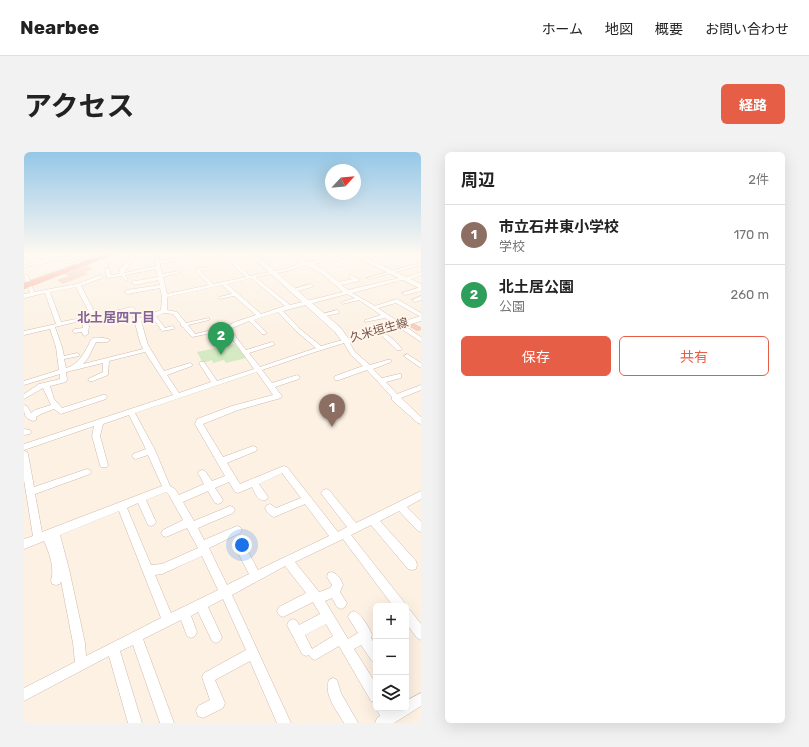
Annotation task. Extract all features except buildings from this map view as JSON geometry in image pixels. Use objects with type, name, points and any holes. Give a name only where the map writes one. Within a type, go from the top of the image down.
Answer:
[{"type":"main road","name":"久米垣生線","points":[[284,281],[342,333],[346,341],[421,318]]},
{"type":"main road","points":[[409,281],[421,288]]},
{"type":"street","points":[[24,296],[90,281]]},
{"type":"street","points":[[134,282],[141,281]]},
{"type":"street","points":[[127,292],[136,289],[148,281]]},
{"type":"street","points":[[147,285],[151,281]]},
{"type":"street","points":[[161,281],[164,296],[164,311]]},
{"type":"street","points":[[207,281],[212,285]]},
{"type":"street","points":[[164,296],[234,281]]},
{"type":"street","points":[[255,281],[289,307]]},
{"type":"street","points":[[334,281],[347,292],[421,340]]},
{"type":"street","points":[[338,284],[354,281]]},
{"type":"street","points":[[139,320],[164,311],[175,313],[183,325],[194,336],[227,328],[250,319],[307,302],[394,281]]},
{"type":"street","points":[[26,282],[32,293]]},
{"type":"street","points":[[294,290],[311,287],[304,282]]},
{"type":"street","points":[[223,283],[260,316]]},
{"type":"street","points":[[78,284],[94,316]]},
{"type":"street","points":[[406,293],[421,288]]},
{"type":"street","points":[[47,291],[59,324]]},
{"type":"street","points":[[220,298],[236,294]]},
{"type":"street","points":[[414,300],[421,298]]},
{"type":"street","points":[[344,303],[358,299]]},
{"type":"street","points":[[373,308],[398,301],[421,315]]},
{"type":"street","points":[[24,334],[59,324],[132,309],[139,320],[141,335],[147,350],[177,395]]},
{"type":"street","points":[[279,310],[298,330],[320,348]]},
{"type":"street","points":[[322,316],[337,312]]},
{"type":"street","points":[[152,315],[164,330],[172,328]]},
{"type":"street","points":[[367,321],[386,316]]},
{"type":"street","points":[[75,331],[85,332],[86,326],[82,319]]},
{"type":"street","points":[[183,325],[207,319]]},
{"type":"street","points":[[250,319],[264,333]]},
{"type":"street","points":[[24,397],[46,384],[64,380],[59,347],[52,326]]},
{"type":"street","points":[[227,328],[278,396],[236,408],[200,421],[200,424],[238,489],[284,469],[307,499],[345,533],[398,603]]},
{"type":"street","points":[[380,331],[399,349]]},
{"type":"street","points":[[98,340],[102,333]]},
{"type":"street","points":[[76,367],[91,351],[94,340],[107,340]]},
{"type":"street","points":[[24,447],[131,412],[177,395],[258,370],[320,348],[346,341],[348,348],[353,354],[369,367],[395,398],[419,418]]},
{"type":"street","points":[[245,352],[272,344]]},
{"type":"street","points":[[24,383],[76,367],[147,350]]},
{"type":"street","points":[[61,358],[77,355]]},
{"type":"street","points":[[411,358],[421,366]]},
{"type":"street","points":[[91,379],[106,373],[106,360]]},
{"type":"street","points":[[337,378],[389,361]]},
{"type":"street","points":[[202,363],[215,383]]},
{"type":"street","points":[[163,374],[190,365]]},
{"type":"street","points":[[338,370],[344,376]]},
{"type":"street","points":[[271,386],[296,376]]},
{"type":"street","points":[[381,381],[399,376]]},
{"type":"street","points":[[46,384],[47,392],[59,410],[64,410],[103,397]]},
{"type":"street","points":[[395,398],[421,387]]},
{"type":"street","points":[[24,408],[28,415],[32,417],[38,412],[56,406]]},
{"type":"street","points":[[131,412],[151,450],[167,488],[191,524],[226,592],[284,723]]},
{"type":"street","points":[[99,422],[96,436],[104,465]]},
{"type":"street","points":[[222,461],[253,449]]},
{"type":"street","points":[[136,456],[151,450]]},
{"type":"street","points":[[24,454],[30,492],[46,535],[79,643],[81,665]]},
{"type":"street","points":[[30,492],[87,472]]},
{"type":"street","points":[[202,473],[218,500]]},
{"type":"street","points":[[176,500],[231,477]]},
{"type":"street","points":[[253,482],[263,497]]},
{"type":"street","points":[[24,544],[167,488]]},
{"type":"street","points":[[326,493],[345,533]]},
{"type":"street","points":[[24,695],[287,560],[373,520],[421,495]]},
{"type":"street","points":[[140,498],[151,522]]},
{"type":"street","points":[[270,508],[274,513],[307,499]]},
{"type":"street","points":[[122,506],[168,621]]},
{"type":"street","points":[[400,506],[421,528]]},
{"type":"street","points":[[166,533],[230,509]]},
{"type":"street","points":[[373,520],[412,565]]},
{"type":"street","points":[[148,570],[162,569],[237,530]]},
{"type":"street","points":[[243,553],[256,576]]},
{"type":"street","points":[[287,560],[316,597],[373,691]]},
{"type":"street","points":[[283,611],[316,597],[334,592],[338,585],[332,577]]},
{"type":"street","points":[[334,592],[342,603]]},
{"type":"street","points":[[201,605],[216,637]]},
{"type":"street","points":[[184,613],[191,632]]},
{"type":"street","points":[[328,616],[295,629],[310,652],[363,637]]},
{"type":"street","points":[[354,617],[366,635],[363,637]]},
{"type":"street","points":[[409,617],[420,630]]},
{"type":"street","points":[[136,637],[167,723]]},
{"type":"street","points":[[363,637],[373,652]]},
{"type":"street","points":[[113,648],[135,723]]},
{"type":"street","points":[[203,711],[218,703],[208,677],[253,653]]},
{"type":"street","points":[[333,684],[335,695],[351,723]]},
{"type":"street","points":[[386,719],[421,699]]},
{"type":"green space","points":[[235,344],[246,358],[226,363],[224,360],[213,363],[212,360],[203,363],[197,352]]},
{"type":"place","name":"北土居公園","points":[[221,355]]},
{"type":"place","name":"市立石井東小学校","points":[[332,427]]},
{"type":"district","name":"北土居四丁目","points":[[116,317]]}]
